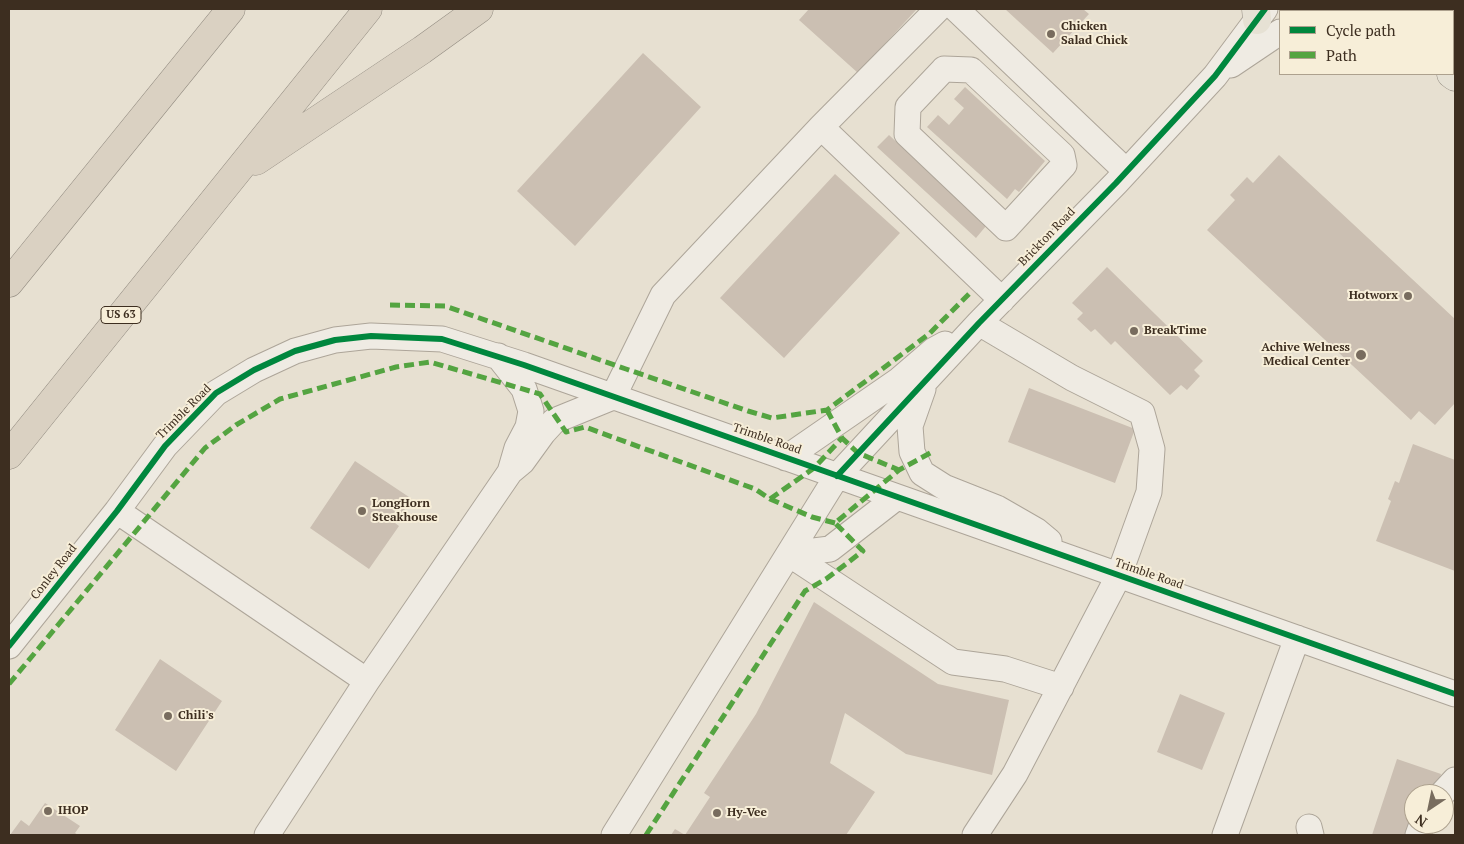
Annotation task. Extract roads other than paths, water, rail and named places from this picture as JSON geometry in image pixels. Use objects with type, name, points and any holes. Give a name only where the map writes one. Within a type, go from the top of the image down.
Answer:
[{"type":"highway","points":[[168,85],[210,9]]},
{"type":"highway","points":[[9,284],[231,9]]},
{"type":"highway","name":"US 63","points":[[9,455],[368,9]]},
{"type":"highway","points":[[234,176],[480,9]]},
{"type":"street","points":[[267,835],[367,681],[510,472],[522,462],[543,432],[554,421],[613,397],[663,295],[821,127],[938,9]]},
{"type":"street","points":[[956,9],[1126,172]]},
{"type":"street","name":"Brickton Road","points":[[614,835],[837,476],[975,327],[1126,172],[1215,76],[1265,17]]},
{"type":"street","points":[[950,69],[971,70],[1062,156],[1064,166],[1006,228],[907,134],[908,107],[944,69],[950,69],[984,36]]},
{"type":"street","points":[[821,127],[1002,300]]},
{"type":"street","points":[[786,458],[899,380],[934,350],[975,327],[1142,413],[1152,449],[1149,492],[1119,575],[1015,774],[978,834]]},
{"type":"street","name":"Trimble Road","points":[[117,511],[165,446],[216,393],[254,370],[295,351],[335,340],[371,336],[442,339],[498,356],[1455,694]]},
{"type":"street","points":[[498,356],[524,389],[531,411],[528,427],[517,448],[510,472]]},
{"type":"street","points":[[926,380],[910,426],[912,452],[922,472],[944,487],[998,508],[1037,531],[1073,559]]},
{"type":"street","points":[[789,554],[830,549],[898,497]]},
{"type":"street","points":[[117,511],[367,681]]},
{"type":"street","name":"Conley Road","points":[[9,646],[117,511]]},
{"type":"street","points":[[789,554],[953,662],[1005,669],[1061,687]]},
{"type":"street","points":[[1225,835],[1297,638]]},
{"type":"place","name":"Chicken Salad Chick","points":[[1051,34]]},
{"type":"place","name":"Hotworx","points":[[1408,296]]},
{"type":"place","name":"BreakTime","points":[[1134,331]]},
{"type":"place","name":"Achive Welness Medical Center","points":[[1361,355]]},
{"type":"place","name":"LongHorn Steakhouse","points":[[362,511]]},
{"type":"place","name":"Chili's","points":[[168,716]]},
{"type":"place","name":"IHOP","points":[[48,811]]},
{"type":"place","name":"Hy-Vee","points":[[717,813]]}]
